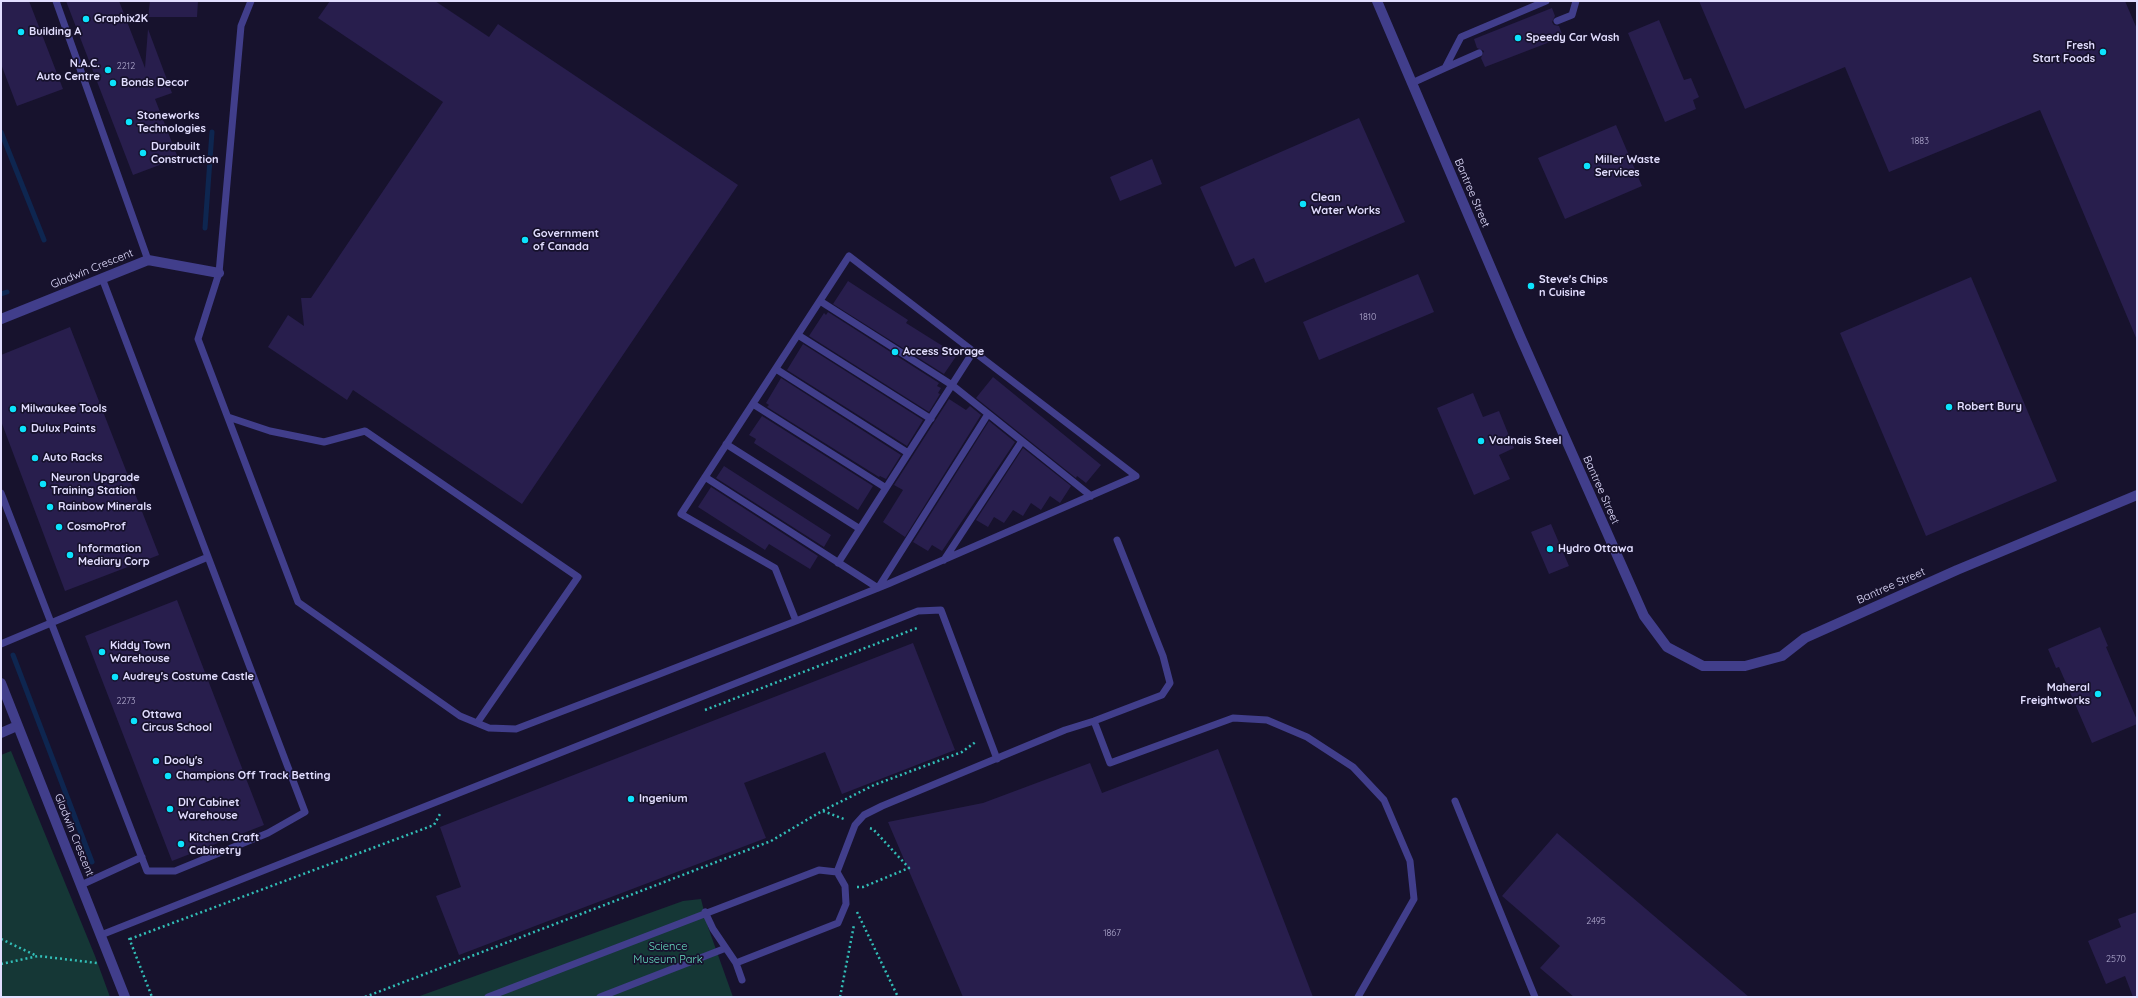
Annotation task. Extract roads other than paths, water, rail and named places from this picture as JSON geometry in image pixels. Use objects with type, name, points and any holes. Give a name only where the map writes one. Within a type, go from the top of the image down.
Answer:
[{"type":"street","name":"Bantree Street","points":[[1377,1],[1520,336],[1644,616],[1667,647],[1703,666],[1745,666],[1782,656],[1805,638],[1957,570],[2137,495]]},
{"type":"street","name":"Gladwin Crescent","points":[[1,319],[148,260],[219,273]]},
{"type":"street","name":"Gladwin Crescent","points":[[1,683],[125,997]]},
{"type":"street","points":[[1,732],[17,726]]},
{"type":"lane","points":[[56,1],[148,260]]},
{"type":"lane","points":[[251,1],[241,26],[219,273],[198,339],[298,602],[460,716],[489,728],[516,729],[796,620],[878,588],[1136,476],[849,256],[681,514],[775,568],[796,620]]},
{"type":"lane","points":[[1445,68],[1461,37],[1546,1]]},
{"type":"lane","points":[[1557,22],[1572,15],[1576,1]]},
{"type":"lane","points":[[1412,83],[1479,53]]},
{"type":"lane","points":[[1,493],[147,871],[175,871],[268,833],[305,812],[102,278]]},
{"type":"lane","points":[[820,301],[952,385],[1091,496]]},
{"type":"lane","points":[[798,335],[930,419]]},
{"type":"lane","points":[[838,563],[974,352]]},
{"type":"lane","points":[[776,369],[908,453]]},
{"type":"lane","points":[[753,404],[886,488]]},
{"type":"lane","points":[[878,588],[988,414]]},
{"type":"lane","points":[[228,418],[270,431],[324,442],[365,431],[578,577],[477,723]]},
{"type":"lane","points":[[944,560],[1022,441]]},
{"type":"lane","points":[[726,444],[860,529]]},
{"type":"lane","points":[[705,477],[878,588]]},
{"type":"lane","points":[[837,872],[855,825],[864,816],[882,806],[1065,730],[1094,721],[1162,695],[1170,683],[1157,637],[1117,540]]},
{"type":"lane","points":[[1,644],[208,557]]},
{"type":"lane","points":[[101,935],[918,611],[941,610],[997,759]]},
{"type":"lane","points":[[1094,721],[1110,763],[1233,718],[1267,720],[1307,737],[1353,768],[1384,800],[1410,861],[1414,899],[1358,997]]},
{"type":"lane","points":[[1455,801],[1535,997]]},
{"type":"lane","points":[[81,885],[142,857]]},
{"type":"lane","points":[[488,997],[705,912],[819,870],[837,872]]},
{"type":"lane","points":[[736,963],[838,923],[846,904],[845,886],[837,872]]},
{"type":"lane","points":[[705,912],[736,963],[742,980]]},
{"type":"lane","points":[[600,997],[726,948]]},
{"type":"waterway","points":[[1,132],[44,240]]},
{"type":"waterway","points":[[205,228],[212,132]]},
{"type":"waterway","points":[[1,294],[7,292]]},
{"type":"waterway","points":[[13,655],[92,862]]},
{"type":"place","name":"Graphix2K","points":[[86,19]]},
{"type":"place","name":"Building A","points":[[21,32]]},
{"type":"place","name":"Speedy Car Wash","points":[[1518,38]]},
{"type":"place","name":"Fresh Start Foods","points":[[2103,52]]},
{"type":"place","name":"N.A.C. Auto Centre","points":[[108,70]]},
{"type":"place","name":"Bonds Decor","points":[[113,83]]},
{"type":"place","name":"Stoneworks Technologies","points":[[129,122]]},
{"type":"place","name":"Durabuilt Construction","points":[[143,153]]},
{"type":"place","name":"Miller Waste Services","points":[[1587,166]]},
{"type":"place","name":"Clean Water Works","points":[[1303,204]]},
{"type":"place","name":"Government of Canada","points":[[525,240]]},
{"type":"place","name":"Steve's Chips n Cuisine","points":[[1531,286]]},
{"type":"place","name":"Access Storage","points":[[895,352]]},
{"type":"place","name":"Robert Bury","points":[[1949,407]]},
{"type":"place","name":"Milwaukee Tools","points":[[13,409]]},
{"type":"place","name":"Dulux Paints","points":[[23,429]]},
{"type":"place","name":"Vadnais Steel","points":[[1481,441]]},
{"type":"place","name":"Auto Racks","points":[[35,458]]},
{"type":"place","name":"Neuron Upgrade Training Station","points":[[43,484]]},
{"type":"place","name":"Rainbow Minerals","points":[[50,507]]},
{"type":"place","name":"CosmoProf","points":[[59,527]]},
{"type":"place","name":"Hydro Ottawa","points":[[1550,549]]},
{"type":"place","name":"Information Mediary Corp","points":[[70,555]]},
{"type":"place","name":"Kiddy Town Warehouse","points":[[102,652]]},
{"type":"place","name":"Audrey's Costume Castle","points":[[115,677]]},
{"type":"place","name":"Maheral Freightworks","points":[[2098,694]]},
{"type":"place","name":"Ottawa Circus School","points":[[134,721]]},
{"type":"place","name":"Dooly's","points":[[156,761]]},
{"type":"place","name":"Champions Off Track Betting","points":[[168,776]]},
{"type":"place","name":"Ingenium","points":[[631,799]]},
{"type":"place","name":"DIY Cabinet Warehouse","points":[[170,809]]},
{"type":"place","name":"Kitchen Craft Cabinetry","points":[[181,844]]},
{"type":"park label","name":"Science Museum Park","points":[[668,953]]}]
